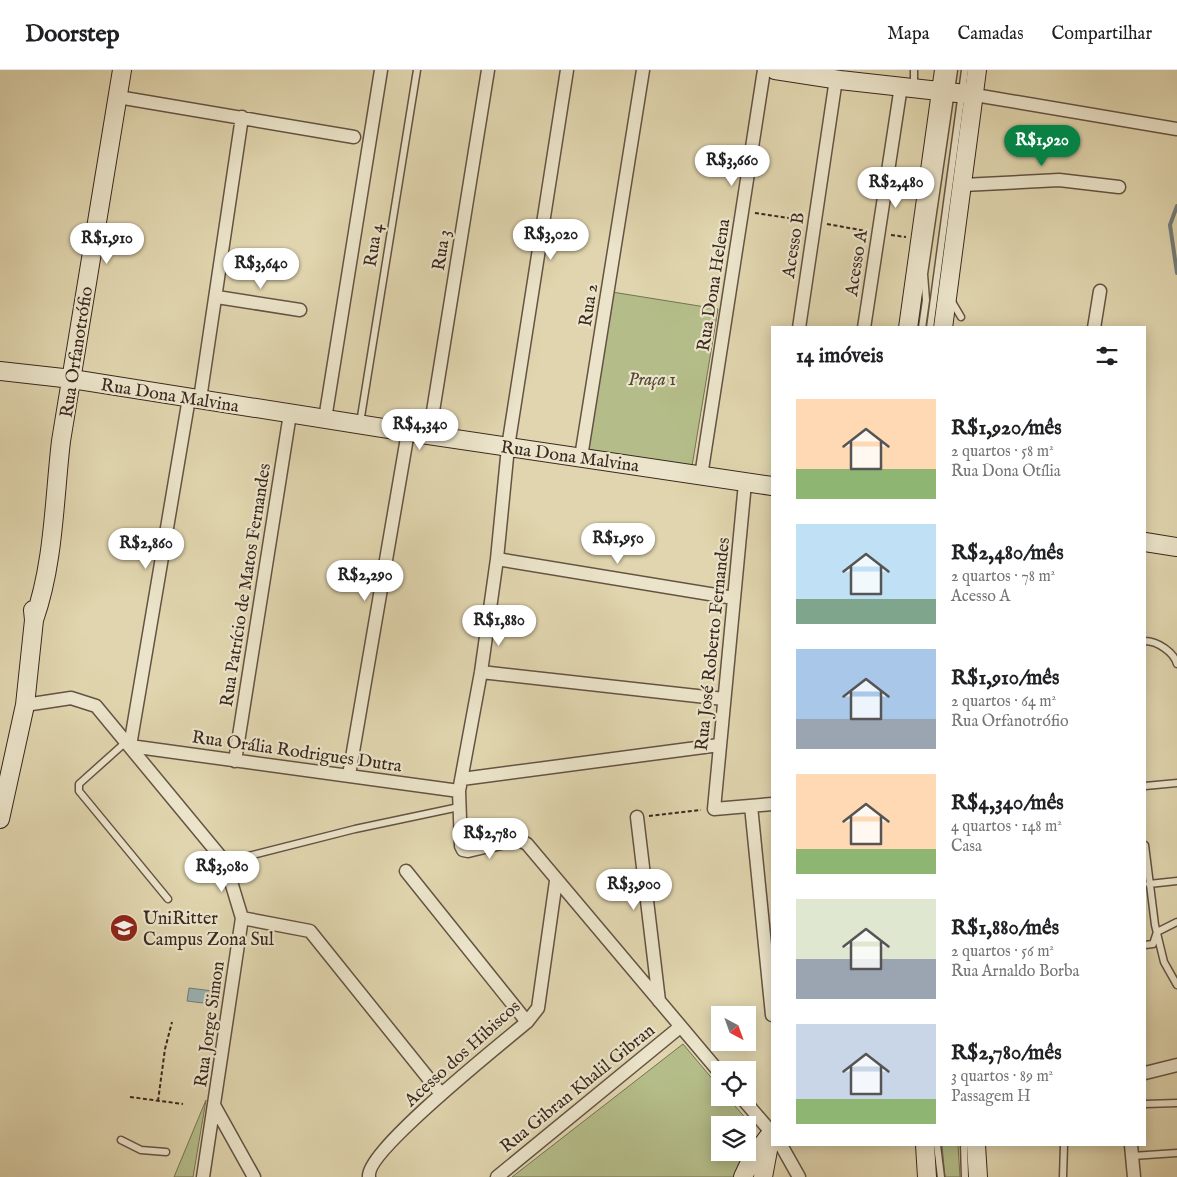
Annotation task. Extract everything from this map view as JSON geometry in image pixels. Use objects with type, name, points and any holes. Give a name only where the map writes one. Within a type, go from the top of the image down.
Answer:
[{"type":"street","name":"Rua Orfanotrófio","points":[[0,819],[25,705],[34,620],[32,600],[42,524],[51,470],[59,455],[122,70]]},
{"type":"street","points":[[325,419],[381,70]]},
{"type":"street","name":"Rua 3","points":[[429,436],[488,70]]},
{"type":"street","points":[[567,70],[508,447],[497,559],[481,672],[458,807],[463,850],[468,852],[516,839],[522,840],[711,1063]]},
{"type":"street","name":"Rua 2","points":[[582,457],[643,70]]},
{"type":"street","name":"Rua Dona Helena","points":[[700,476],[764,70]]},
{"type":"street","points":[[776,70],[836,79],[910,81],[958,92],[1177,129]]},
{"type":"street","points":[[943,326],[963,185],[958,92],[944,70]]},
{"type":"street","points":[[908,326],[958,92],[977,70]]},
{"type":"street","name":"Acesso B","points":[[799,326],[836,79]]},
{"type":"street","name":"Acesso A","points":[[864,326],[879,233],[910,81]]},
{"type":"street","points":[[118,97],[354,137]]},
{"type":"street","points":[[128,743],[217,296],[242,117]]},
{"type":"street","points":[[963,185],[1060,180],[1119,187]]},
{"type":"street","points":[[1094,326],[1100,291]]},
{"type":"street","points":[[217,296],[300,310]]},
{"type":"street","name":"Rua Dona Malvina","points":[[0,371],[72,380],[429,436],[771,486]]},
{"type":"street","name":"Rua Patrício de Matos Fernandes","points":[[235,761],[290,414]]},
{"type":"street","points":[[349,775],[408,432]]},
{"type":"street","name":"Rua José Roberto Fernandes","points":[[714,809],[745,483]]},
{"type":"street","points":[[1146,542],[1177,548]]},
{"type":"street","points":[[497,559],[734,598]]},
{"type":"street","points":[[481,672],[724,699]]},
{"type":"street","points":[[25,705],[71,698],[96,706],[224,862],[242,918],[310,931],[441,1094]]},
{"type":"street","name":"Rua Orália Rodrigues Dutra","points":[[128,743],[235,761],[349,775],[461,785],[719,745]]},
{"type":"street","points":[[714,809],[771,804]]},
{"type":"street","points":[[751,806],[771,1005]]},
{"type":"street","points":[[637,817],[659,1001]]},
{"type":"street","points":[[406,871],[527,1022]]},
{"type":"street","name":"Acesso dos Hibiscos","points":[[369,1177],[368,1173],[376,1157],[441,1094],[527,1022],[538,1008],[556,881]]},
{"type":"street","name":"Rua Jorge Simon","points":[[203,1177],[242,918]]},
{"type":"street","name":"Rua Gibran Khalil Gibran","points":[[497,1177],[680,1027]]},
{"type":"street","points":[[1146,1073],[1177,1065]]},
{"type":"street","points":[[749,1106],[771,1132]]},
{"type":"street","points":[[215,1107],[254,1177]]},
{"type":"street","points":[[743,1177],[751,1160],[771,1138]]},
{"type":"street","points":[[763,1177],[771,1146]]},
{"type":"street","points":[[781,1146],[799,1177]]},
{"type":"street","points":[[925,1146],[927,1177]]},
{"type":"street","points":[[976,1146],[978,1177]]},
{"type":"street","points":[[1132,1150],[1134,1177]]},
{"type":"lane","name":"Rua 4","points":[[360,424],[417,70]]},
{"type":"lane","points":[[930,326],[958,92],[954,70]]},
{"type":"lane","points":[[922,326],[926,300],[924,274],[958,92],[965,70]]},
{"type":"lane","points":[[947,294],[961,317]]},
{"type":"lane","points":[[1146,641],[1162,646],[1176,659],[1177,664]]},
{"type":"lane","points":[[128,743],[79,784],[79,791],[168,899]]},
{"type":"lane","points":[[1146,786],[1177,783]]},
{"type":"lane","points":[[224,862],[355,829],[458,807]]},
{"type":"lane","points":[[1146,855],[1157,932],[1164,962],[1177,985]]},
{"type":"lane","points":[[1149,884],[1177,881]]},
{"type":"lane","points":[[1146,946],[1153,944],[1157,932],[1177,922]]},
{"type":"lane","points":[[1146,1104],[1177,1102]]},
{"type":"lane","points":[[121,1140],[141,1150],[166,1152]]},
{"type":"lane","points":[[937,1146],[941,1177]]},
{"type":"lane","points":[[964,1146],[965,1177]]},
{"type":"lane","points":[[1062,1177],[1064,1146]]},
{"type":"lane","points":[[1132,1150],[1177,1153]]},
{"type":"path","points":[[742,211],[908,237]]},
{"type":"path","points":[[637,817],[714,809]]},
{"type":"path","points":[[158,1101],[165,1049],[172,1022]]},
{"type":"path","points":[[130,1096],[183,1104]]},
{"type":"green space","name":"Praça 1","points":[[612,292],[718,309],[692,466],[586,449]]},
{"type":"green space","points":[[683,1044],[711,1077],[711,1106],[735,1106],[744,1116],[711,1116],[711,1161],[742,1161],[735,1177],[512,1177]]},
{"type":"green space","points":[[206,1100],[193,1177],[174,1177]]},
{"type":"green space","points":[[942,1146],[958,1146],[960,1177],[945,1177]]},
{"type":"water","points":[[189,988],[213,991],[211,1004],[187,1001]]},
{"type":"waterway","points":[[1177,206],[1170,225],[1177,273]]},
{"type":"place","name":"UniRitter Campus Zona Sul","points":[[124,928]]}]
